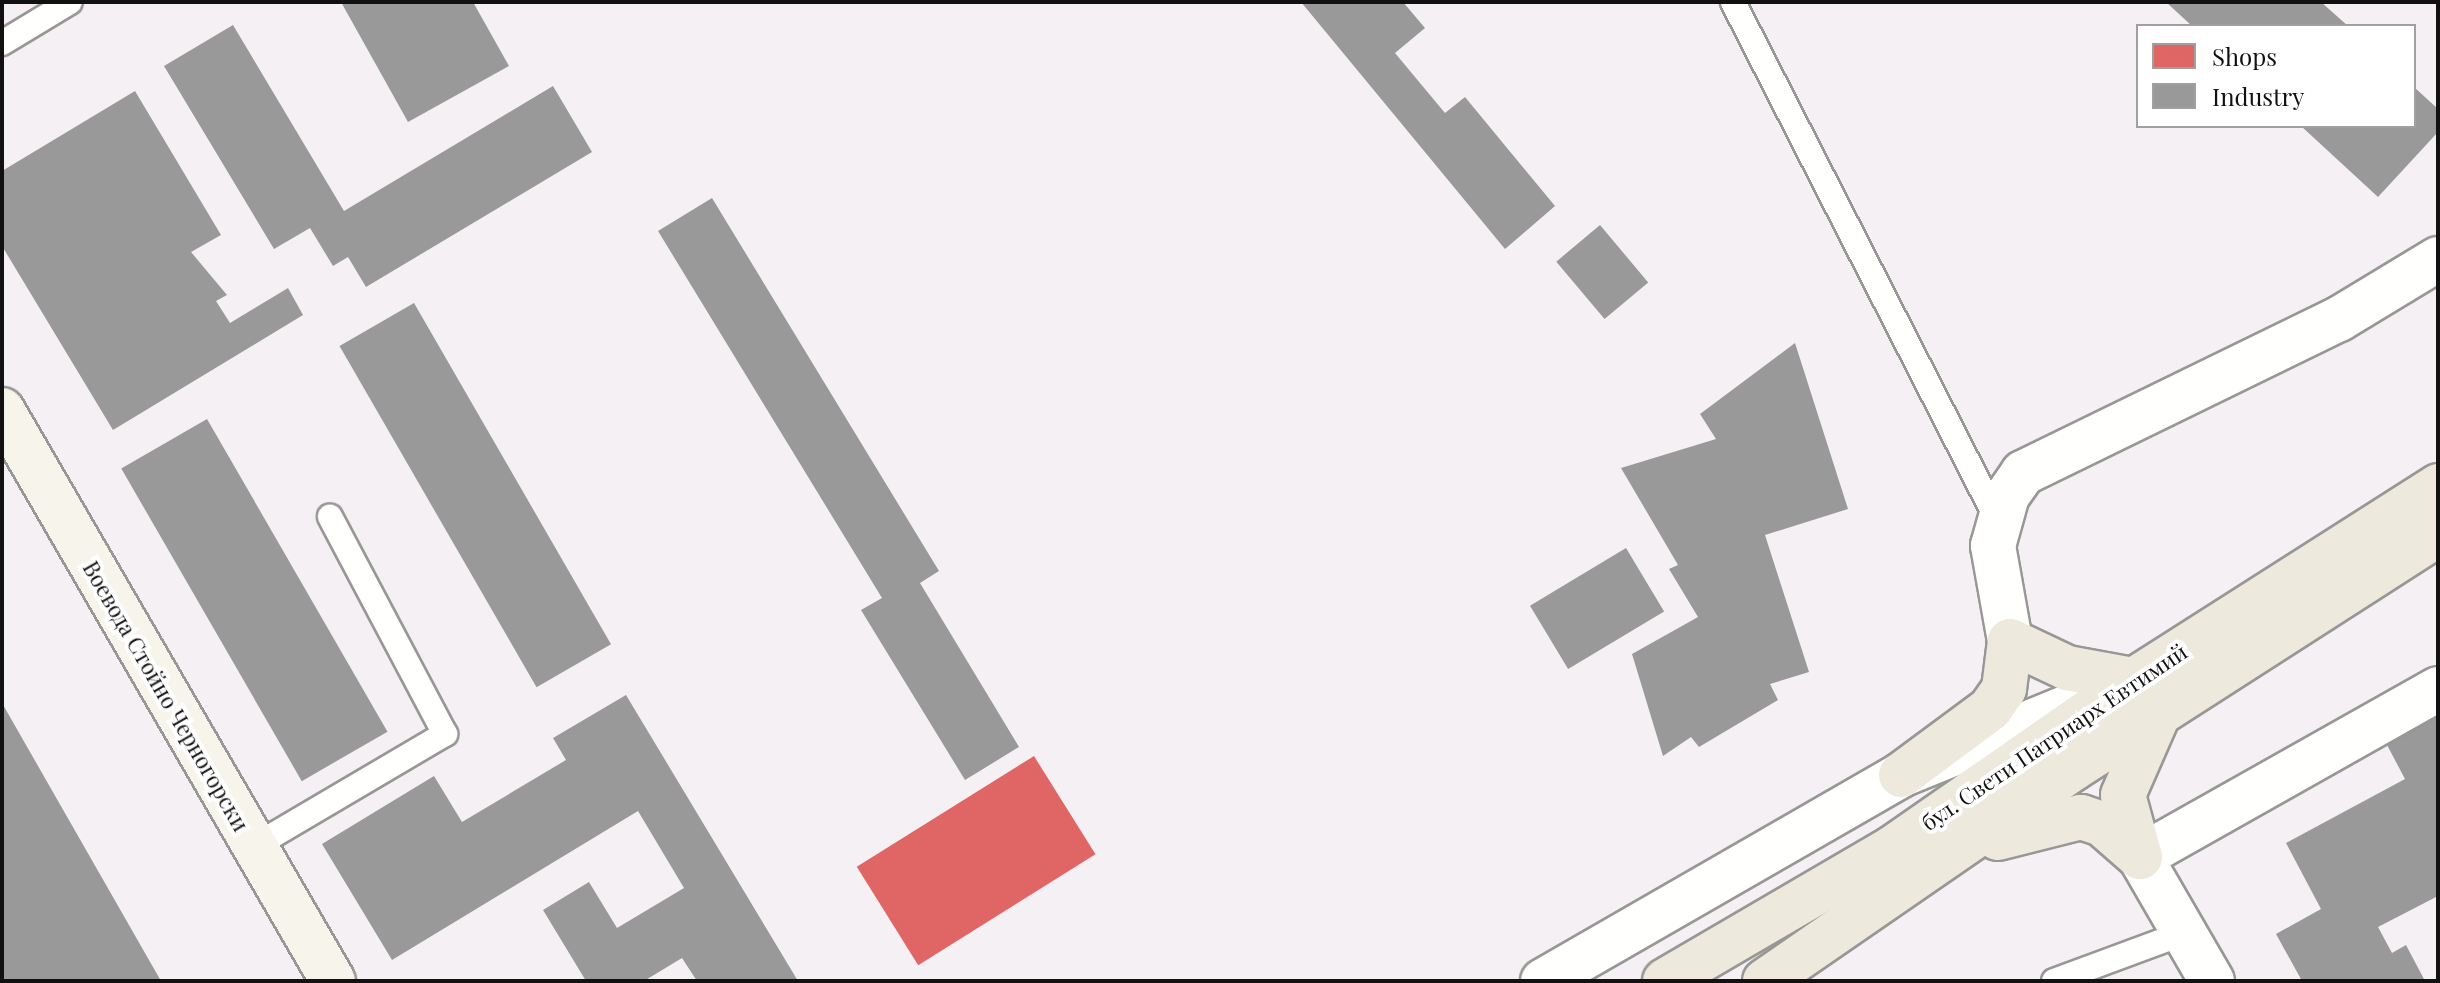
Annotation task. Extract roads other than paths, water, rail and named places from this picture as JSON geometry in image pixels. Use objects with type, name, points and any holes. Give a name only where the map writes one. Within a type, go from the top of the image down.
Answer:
[{"type":"main road","name":"бул. Свети Патриарх Евтимий","points":[[1765,981],[1952,858],[2147,696],[2438,486]]},
{"type":"main road","name":"бул. Свети Патриарх Евтимий","points":[[1665,981],[2147,696],[2438,534]]},
{"type":"main road","points":[[1901,775],[1990,709],[2004,689],[2010,641],[2067,668],[2147,696],[2123,795],[2140,857]]},
{"type":"main road","points":[[1952,858],[2021,828],[2081,817],[2102,824],[2140,857]]},
{"type":"street","points":[[2010,641],[1994,571],[1998,521],[2023,473],[2339,319],[2438,259]]},
{"type":"street","name":"Воевода Стойно Черногорски","points":[[2,410],[333,981]]},
{"type":"street","points":[[2212,981],[2140,857],[2438,689]]},
{"type":"street","points":[[1543,981],[1901,775],[2147,696]]},
{"type":"lane","points":[[2,43],[70,2]]},
{"type":"lane","points":[[1733,2],[1998,521]]},
{"type":"lane","points":[[253,847],[445,734],[330,517]]},
{"type":"lane","points":[[2054,981],[2184,933]]}]
